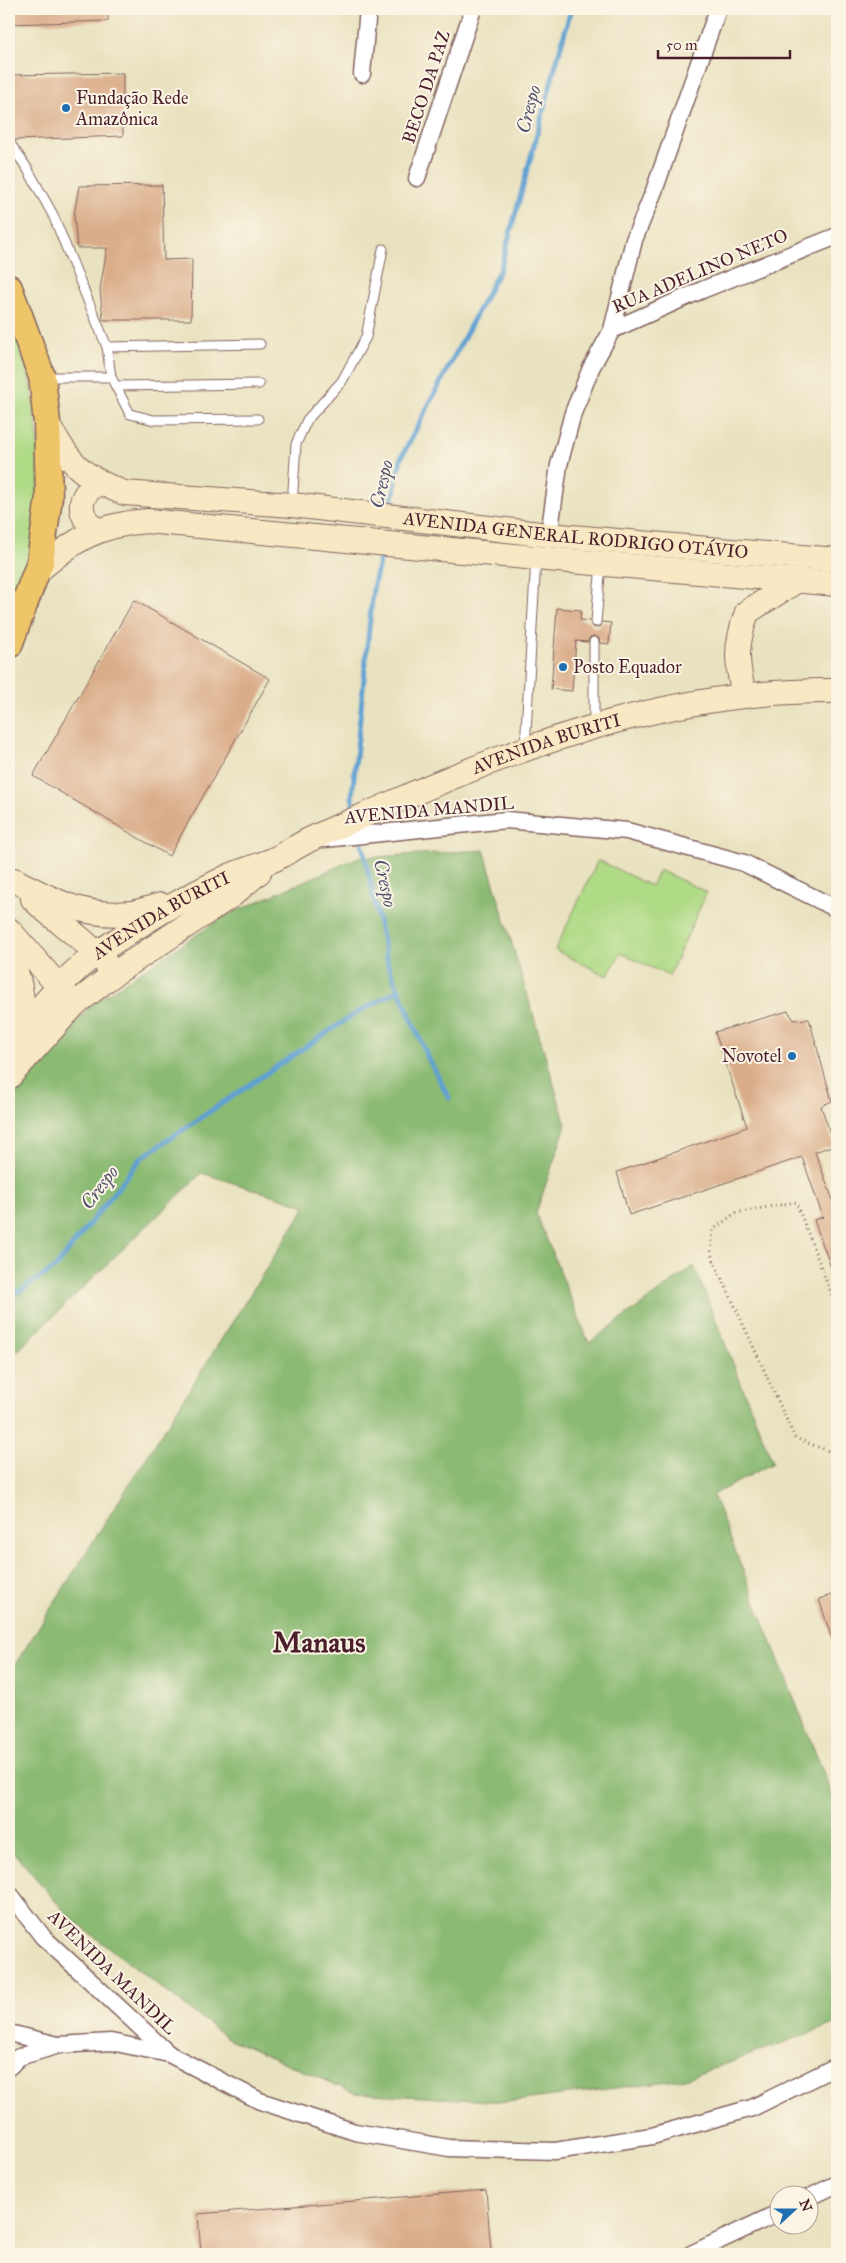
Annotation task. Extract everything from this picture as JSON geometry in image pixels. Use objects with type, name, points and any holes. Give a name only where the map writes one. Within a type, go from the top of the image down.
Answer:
[{"type":"main road","points":[[9,288],[42,377],[47,423],[49,497],[38,571],[9,645]]},
{"type":"main road","name":"AVENIDA GENERAL RODRIGO OTÁVIO","points":[[47,423],[62,448],[79,470],[99,483],[124,493],[292,505],[549,535],[837,560]]},
{"type":"main road","points":[[96,530],[88,523],[82,509],[83,496],[90,488],[99,483]]},
{"type":"main road","name":"AVENIDA GENERAL RODRIGO OTÁVIO","points":[[38,571],[56,555],[96,530],[121,523],[147,521],[836,585]]},
{"type":"main road","points":[[744,696],[737,664],[738,639],[747,612],[798,580]]},
{"type":"main road","name":"AVENIDA BURITI","points":[[67,996],[97,953],[191,896],[229,876],[274,859],[308,841],[423,789],[526,748],[594,725],[693,702],[744,696],[837,691]]},
{"type":"main road","name":"AVENIDA BURITI","points":[[67,996],[114,974],[232,895],[274,859]]},
{"type":"main road","points":[[11,877],[62,905],[90,912],[131,913],[191,896]]},
{"type":"main road","points":[[11,877],[52,917],[97,953],[114,974]]},
{"type":"main road","points":[[9,930],[67,996]]},
{"type":"main road","points":[[9,953],[22,994],[24,1013],[14,1038]]},
{"type":"main road","points":[[14,1038],[67,996]]},
{"type":"main road","points":[[9,1077],[67,996]]},
{"type":"street","points":[[362,74],[368,9]]},
{"type":"street","name":"BECO DA PAZ","points":[[417,178],[473,9]]},
{"type":"street","points":[[612,330],[634,240],[654,191],[718,9]]},
{"type":"street","name":"RUA ADELINO NETO","points":[[549,535],[560,465],[573,413],[591,368],[612,330],[702,290],[837,236]]},
{"type":"street","name":"AVENIDA MANDIL","points":[[308,841],[506,820],[627,831],[744,863],[837,909]]},
{"type":"street","name":"AVENIDA MANDIL","points":[[9,1893],[43,1937],[169,2054],[260,2101],[355,2132],[449,2148],[546,2150],[652,2136],[752,2108],[837,2066]]},
{"type":"street","points":[[9,2033],[59,2045]]},
{"type":"street","name":"AVENIDA MANDIL","points":[[9,2067],[19,2057],[59,2045],[111,2042],[169,2054]]},
{"type":"street","points":[[818,2193],[837,2184]]},
{"type":"street","points":[[690,2254],[768,2218]]},
{"type":"lane","points":[[9,142],[27,168],[53,216],[107,347],[111,377],[130,414],[154,420],[258,419]]},
{"type":"lane","points":[[292,505],[296,444],[307,420],[342,381],[366,337],[383,249]]},
{"type":"lane","points":[[107,347],[260,344]]},
{"type":"lane","points":[[42,377],[111,377]]},
{"type":"lane","points":[[116,386],[259,384]]},
{"type":"lane","points":[[526,748],[536,558]]},
{"type":"lane","points":[[596,622],[600,563]]},
{"type":"lane","points":[[594,642],[594,725]]},
{"type":"path","points":[[837,1309],[796,1202],[735,1213],[713,1230],[711,1254],[796,1438],[831,1452],[837,1452]]},
{"type":"green space","points":[[9,318],[28,376],[34,407],[39,468],[34,530],[28,560],[9,619]]},
{"type":"green space","points":[[484,850],[566,1125],[536,1213],[589,1343],[694,1266],[773,1463],[713,1495],[837,1807],[837,2023],[685,2079],[507,2102],[354,2093],[227,2038],[70,1918],[9,1847],[9,1674],[306,1206],[202,1173],[9,1359],[9,1090],[95,1002],[225,916],[357,858]]},
{"type":"green space","points":[[598,860],[651,886],[659,870],[707,892],[669,976],[621,953],[607,976],[555,950]]},
{"type":"building","points":[[9,9],[108,9],[108,21],[9,24]]},
{"type":"building","name":"Fundação Rede Amazônica","points":[[123,73],[123,136],[15,140],[12,136],[9,111],[11,75]]},
{"type":"building","points":[[162,185],[164,260],[192,259],[191,320],[103,320],[100,289],[107,248],[77,248],[74,216],[79,186]]},
{"type":"building","points":[[134,600],[270,679],[169,856],[33,776]]},
{"type":"building","name":"Posto Equador","points":[[557,608],[581,610],[580,620],[590,621],[591,625],[595,628],[599,627],[602,622],[611,623],[609,644],[600,643],[599,638],[594,636],[590,637],[588,642],[576,641],[572,691],[551,689]]},
{"type":"building","points":[[788,1011],[794,1020],[809,1019],[832,1101],[821,1106],[834,1145],[815,1152],[837,1211],[837,1279],[835,1279],[814,1220],[823,1217],[802,1157],[629,1215],[617,1172],[747,1127],[715,1032]]},
{"type":"building","points":[[837,1593],[837,1645],[834,1645],[819,1599]]},
{"type":"building","points":[[486,2190],[491,2251],[451,2254],[201,2254],[198,2214]]},
{"type":"waterway","name":"Crespo","points":[[390,511],[401,458],[501,267],[571,9]]},
{"type":"waterway","name":"Crespo","points":[[355,813],[352,797],[373,589],[382,549]]},
{"type":"waterway","name":"Crespo","points":[[361,838],[388,965],[429,1060],[449,1098]]},
{"type":"waterway","name":"Crespo","points":[[9,1298],[55,1268],[141,1158],[356,1013],[399,990]]},
{"type":"place","name":"Fundação Rede Amazônica","points":[[66,108]]},
{"type":"place","name":"Posto Equador","points":[[563,667]]},
{"type":"place","name":"Novotel","points":[[792,1056]]},
{"type":"district","name":"Manaus","points":[[319,1642]]}]
